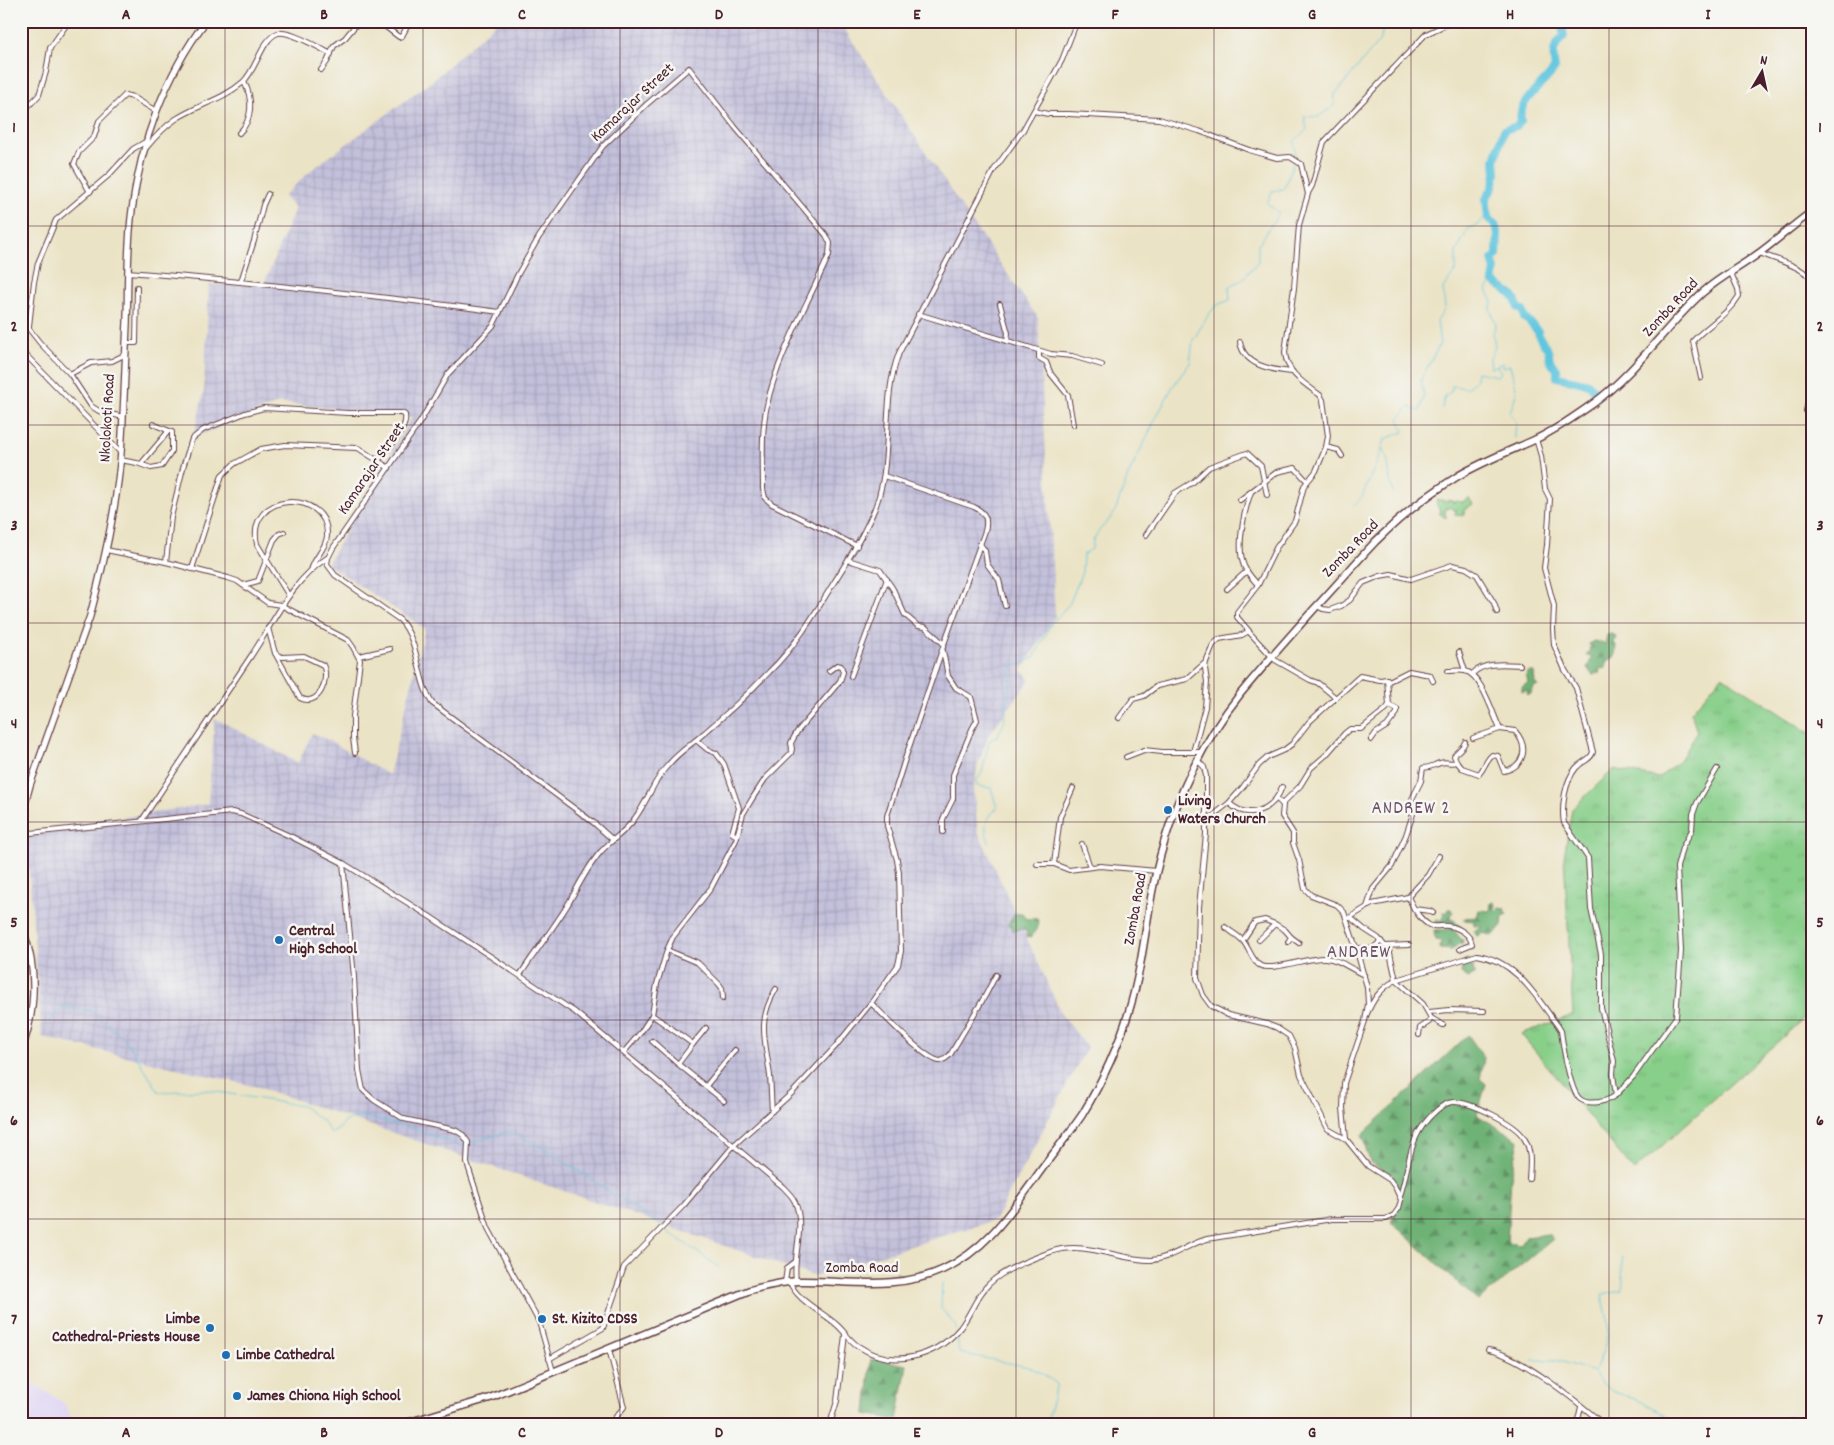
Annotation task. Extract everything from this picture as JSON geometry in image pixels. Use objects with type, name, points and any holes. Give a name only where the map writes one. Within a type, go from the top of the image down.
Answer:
[{"type":"highway","name":"Zomba Road","points":[[403,1424],[490,1398],[750,1290],[791,1282],[881,1284],[923,1278],[967,1256],[993,1234],[1080,1118],[1106,1071],[1125,1025],[1133,996],[1157,871],[1173,817],[1197,760],[1229,709],[1270,657],[1376,541],[1406,514],[1456,478],[1484,461],[1536,439],[1577,415],[1612,389],[1701,294],[1721,277],[1759,253],[1813,210]]},
{"type":"main road","name":"Nkolokoti Road","points":[[21,818],[32,778],[90,616],[106,550],[120,457],[123,418],[132,211],[143,151],[156,111],[174,72],[206,21]]},
{"type":"main road","points":[[21,923],[31,959],[34,986],[28,1030],[21,1052]]},
{"type":"street","points":[[21,114],[39,95],[46,72],[50,48],[68,21]]},
{"type":"street","points":[[321,70],[326,65],[337,43],[345,38],[360,21]]},
{"type":"street","points":[[378,21],[399,37],[402,36],[410,21]]},
{"type":"street","points":[[520,975],[566,908],[588,868],[599,854],[636,818],[664,769],[680,752],[696,740],[770,671],[785,654],[802,633],[857,546],[877,504],[884,476],[891,383],[895,364],[918,314],[994,170],[1023,130],[1062,60],[1077,21]]},
{"type":"street","points":[[1336,698],[1318,683],[1270,657],[1238,619],[1237,614],[1258,585],[1276,548],[1295,522],[1304,486],[1316,471],[1326,447],[1328,436],[1323,400],[1320,395],[1292,372],[1285,360],[1294,288],[1299,225],[1324,142],[1426,34],[1454,21]]},
{"type":"street","points":[[143,151],[162,130],[176,119],[209,104],[244,82],[265,47],[273,36],[280,32],[301,39],[331,54]]},
{"type":"street","name":"Kamarajar Street","points":[[311,571],[328,558],[420,422],[448,374],[493,326],[518,274],[537,241],[603,146],[647,104],[689,68],[735,128],[830,243],[829,256],[786,350],[771,390],[764,424],[763,490],[765,498],[772,504],[857,546]]},
{"type":"street","points":[[239,133],[246,124],[250,114],[249,96],[244,82]]},
{"type":"street","points":[[90,192],[74,164],[77,155],[94,137],[99,122],[125,95],[156,111]]},
{"type":"street","points":[[1034,111],[1048,114],[1132,116],[1159,119],[1173,122],[1277,158],[1290,157],[1302,166],[1308,194]]},
{"type":"street","points":[[123,418],[94,409],[70,374],[40,344],[28,326],[36,271],[56,220],[114,170],[133,149],[146,142]]},
{"type":"street","points":[[241,281],[263,205],[268,194]]},
{"type":"street","points":[[1759,253],[1790,265],[1806,273],[1813,280]]},
{"type":"street","points":[[1701,378],[1693,341],[1734,304],[1739,296],[1730,271]]},
{"type":"street","points":[[128,272],[241,281],[500,312]]},
{"type":"street","points":[[126,343],[136,343],[137,287]]},
{"type":"street","points":[[1000,304],[1008,333],[1008,341]]},
{"type":"street","points":[[918,314],[1039,351],[1072,356],[1102,365]]},
{"type":"street","points":[[1813,336],[1809,376],[1811,388],[1806,411],[1813,422]]},
{"type":"street","points":[[1240,342],[1241,350],[1257,365],[1274,370],[1292,372]]},
{"type":"street","points":[[21,350],[120,457],[155,468],[165,464],[172,451],[172,432],[153,424]]},
{"type":"street","points":[[1039,351],[1039,358],[1046,362],[1051,374],[1068,395],[1073,425]]},
{"type":"street","points":[[70,374],[91,363],[112,361],[126,354]]},
{"type":"street","points":[[166,562],[171,517],[184,462],[192,439],[203,430],[245,413],[264,408],[348,414],[405,414],[405,423],[395,442],[378,461]]},
{"type":"street","points":[[141,464],[164,439],[167,430]]},
{"type":"street","points":[[1536,439],[1541,456],[1545,489],[1550,499],[1544,568],[1554,606],[1552,629],[1554,645],[1576,688],[1593,752],[1590,758],[1582,762],[1575,769],[1570,778],[1566,788],[1563,817],[1564,823],[1588,858],[1590,909],[1601,954],[1601,1008],[1614,1061],[1613,1074],[1616,1095]]},
{"type":"street","points":[[192,568],[219,481],[225,471],[241,460],[267,448],[296,445],[358,448],[389,468]]},
{"type":"street","points":[[1326,447],[1338,450],[1342,456]]},
{"type":"street","points":[[1146,535],[1170,498],[1176,493],[1193,482],[1209,467],[1247,453],[1261,466],[1267,495]]},
{"type":"street","points":[[1240,500],[1278,472],[1293,468],[1298,470],[1307,481]]},
{"type":"street","points":[[549,1359],[603,1328],[624,1267],[665,1226],[734,1145],[798,1086],[835,1047],[893,974],[900,959],[898,866],[887,826],[887,816],[944,644],[987,524],[985,513],[974,507],[884,476]]},
{"type":"street","points":[[1251,492],[1247,502],[1240,548],[1244,566],[1258,585]]},
{"type":"street","points":[[142,820],[254,651],[281,605],[290,596],[311,571],[323,550],[327,536],[319,513],[315,508],[292,502],[280,503],[263,513],[257,523],[255,536],[257,544],[266,560],[290,596]]},
{"type":"street","points":[[243,585],[258,581],[274,540],[280,533],[284,532]]},
{"type":"street","points":[[980,544],[987,564],[999,580],[1004,606]]},
{"type":"street","points":[[106,550],[166,562],[228,578],[243,585],[268,603],[281,605],[348,640],[359,656],[360,668],[352,728],[355,753]]},
{"type":"street","points":[[328,558],[327,564],[335,575],[405,625],[412,642],[426,694],[432,703],[594,823],[613,840]]},
{"type":"street","points":[[848,560],[880,570],[893,589],[906,615],[918,626],[925,627],[944,644]]},
{"type":"street","points":[[1317,606],[1330,610],[1341,606],[1350,600],[1363,583],[1380,576],[1391,574],[1412,579],[1446,566],[1454,565],[1466,568],[1477,574],[1494,603],[1497,612]]},
{"type":"street","points":[[1227,589],[1247,571]]},
{"type":"street","points":[[851,676],[887,579]]},
{"type":"street","points":[[268,628],[274,653],[300,698],[307,701],[316,699],[323,689],[325,670],[323,665],[304,656],[282,657],[274,653]]},
{"type":"street","points":[[1193,752],[1206,704],[1208,682],[1205,668],[1206,662],[1216,641],[1248,632]]},
{"type":"street","points":[[943,832],[943,819],[953,798],[954,776],[972,728],[977,720],[971,697],[956,688],[948,676],[943,655],[944,644]]},
{"type":"street","points":[[359,656],[390,650]]},
{"type":"street","points":[[1458,652],[1466,671]]},
{"type":"street","points":[[1119,718],[1133,699],[1144,696],[1157,686],[1186,679],[1206,662]]},
{"type":"street","points":[[624,1052],[652,1015],[657,984],[667,950],[673,937],[711,888],[723,867],[737,836],[743,814],[766,779],[791,753],[791,743],[797,732],[840,681],[843,672],[841,666],[837,665],[829,671]]},
{"type":"street","points":[[1472,674],[1479,667],[1489,665],[1520,665]]},
{"type":"street","points":[[1206,821],[1229,803],[1268,756],[1284,750],[1292,744],[1309,722],[1360,676],[1380,680],[1387,679],[1389,681],[1412,671],[1430,675],[1433,681]]},
{"type":"street","points":[[1448,671],[1466,671],[1472,674],[1479,682],[1500,729]]},
{"type":"street","points":[[1371,740],[1376,733],[1387,726],[1398,712],[1389,705],[1387,679]]},
{"type":"street","points":[[1282,804],[1300,786],[1311,768],[1345,733],[1350,729],[1361,729],[1389,705]]},
{"type":"street","points":[[1464,742],[1464,746],[1454,756],[1462,768],[1479,774],[1486,760],[1492,755],[1498,756],[1504,771],[1513,769],[1522,760],[1523,747],[1515,731],[1500,729],[1473,738]]},
{"type":"street","points":[[696,740],[716,754],[724,764],[739,808],[732,832],[737,836]]},
{"type":"street","points":[[1126,757],[1144,750],[1202,752]]},
{"type":"street","points":[[1197,760],[1206,771],[1206,821],[1199,907],[1197,978],[1203,995],[1211,1006],[1228,1015],[1267,1024],[1289,1036],[1295,1048],[1301,1075],[1325,1126],[1330,1132],[1346,1139],[1368,1166],[1390,1180],[1400,1196]]},
{"type":"street","points":[[1367,907],[1374,889],[1392,866],[1406,835],[1413,814],[1412,799],[1421,781],[1423,768],[1430,768],[1437,763],[1450,764],[1457,762]]},
{"type":"street","points":[[1346,1139],[1343,1108],[1344,1082],[1366,1016],[1376,995],[1388,984],[1396,980],[1477,955],[1512,970],[1525,981],[1560,1029],[1573,1089],[1579,1098],[1587,1103],[1594,1103],[1606,1101],[1616,1095],[1633,1077],[1676,1017],[1682,951],[1676,867],[1682,848],[1692,830],[1693,814],[1697,803],[1717,769]]},
{"type":"street","points":[[1229,803],[1237,810],[1255,812],[1277,799],[1282,787]]},
{"type":"street","points":[[1054,864],[1060,817],[1074,788]]},
{"type":"street","points":[[1277,799],[1282,804],[1283,819],[1293,834],[1293,843],[1299,860],[1305,889],[1311,895],[1337,905],[1349,918],[1381,941],[1390,953],[1396,980],[1423,1004],[1431,1018],[1443,1025]]},
{"type":"street","points":[[21,834],[223,812],[237,813],[292,837],[343,863],[575,1012],[783,1187],[795,1201],[800,1223],[800,1235],[791,1282]]},
{"type":"street","points":[[1082,844],[1090,867]]},
{"type":"street","points":[[1349,918],[1367,907],[1408,897],[1428,875],[1439,856]]},
{"type":"street","points":[[343,863],[354,977],[359,1070],[363,1090],[374,1100],[404,1119],[455,1130],[463,1135],[468,1142],[467,1163],[488,1228],[538,1322],[553,1371]]},
{"type":"street","points":[[1038,864],[1054,864],[1069,870],[1103,866],[1157,871]]},
{"type":"street","points":[[1408,897],[1414,909],[1428,924],[1432,926],[1450,926],[1468,936],[1472,944],[1460,949]]},
{"type":"street","points":[[1414,909],[1433,913]]},
{"type":"street","points":[[1349,918],[1368,993],[1366,1016]]},
{"type":"street","points":[[1243,940],[1255,922],[1264,920],[1285,930],[1299,943]]},
{"type":"street","points":[[1259,940],[1275,924]]},
{"type":"street","points":[[1225,927],[1243,940],[1258,964],[1262,966],[1279,966],[1306,960],[1328,958],[1339,961],[1351,969],[1364,974]]},
{"type":"street","points":[[1288,942],[1291,937]]},
{"type":"street","points":[[1356,948],[1372,949],[1381,941]]},
{"type":"street","points":[[1386,946],[1409,945]]},
{"type":"street","points":[[667,950],[698,964],[722,988],[723,998]]},
{"type":"street","points":[[871,1003],[909,1040],[937,1060],[942,1061],[950,1055],[996,975]]},
{"type":"street","points":[[772,1111],[770,1076],[764,1042],[764,1024],[769,1000],[776,989]]},
{"type":"street","points":[[1429,1012],[1449,1010],[1484,1011]]},
{"type":"street","points":[[652,1015],[693,1044]]},
{"type":"street","points":[[1419,1035],[1420,1028],[1429,1022],[1431,1018]]},
{"type":"street","points":[[678,1064],[706,1028]]},
{"type":"street","points":[[652,1041],[724,1101]]},
{"type":"street","points":[[706,1086],[735,1050]]},
{"type":"street","points":[[795,1262],[787,1268],[791,1282],[798,1294],[836,1323],[845,1335],[860,1347],[880,1356],[893,1359],[919,1356],[941,1345],[958,1330],[990,1283],[1023,1264],[1055,1251],[1078,1248],[1134,1258],[1158,1259],[1207,1239],[1332,1219],[1386,1219],[1397,1211],[1406,1180],[1412,1147],[1417,1134],[1436,1111],[1452,1102],[1460,1102],[1484,1111],[1519,1131],[1524,1136],[1528,1146],[1530,1162],[1529,1179]]},
{"type":"street","points":[[830,1424],[837,1401],[845,1335]]},
{"type":"street","points":[[608,1348],[624,1404],[623,1409],[610,1424]]},
{"type":"street","points":[[1488,1350],[1501,1353],[1515,1360],[1553,1385],[1603,1424]]},
{"type":"street","points":[[1578,1424],[1581,1407]]},
{"type":"shaded area","points":[[498,21],[839,21],[965,212],[1038,318],[1055,616],[1022,670],[1030,680],[988,736],[978,764],[973,790],[978,831],[1062,1015],[1087,1047],[995,1220],[813,1276],[258,1087],[42,1037],[26,833],[208,804],[215,718],[298,763],[312,733],[328,740],[389,775],[425,629],[327,564],[412,417],[280,403],[194,437],[204,390],[209,285],[264,284],[295,208],[284,196],[310,171],[432,81]]},
{"type":"shaded area","points":[[21,1376],[64,1403],[74,1424],[21,1424]]},
{"type":"green space","points":[[1469,498],[1473,504],[1464,510],[1464,516],[1455,515],[1456,510],[1453,510],[1451,507],[1445,510],[1446,518],[1440,514],[1436,503],[1437,500],[1453,501],[1454,503],[1457,501],[1462,502]]},
{"type":"green space","points":[[1607,635],[1616,636],[1614,643],[1616,645],[1615,657],[1606,661],[1606,668],[1599,669],[1600,673],[1595,673],[1594,676],[1587,668],[1592,658],[1586,655],[1590,651],[1589,648],[1594,648],[1589,645],[1594,641],[1605,644]]},
{"type":"green space","points":[[1534,672],[1535,684],[1538,686],[1534,687],[1530,695],[1527,694],[1528,690],[1522,692],[1522,687],[1528,683],[1526,674]]},
{"type":"green space","points":[[1722,676],[1813,735],[1813,1010],[1634,1171],[1521,1034],[1573,1015],[1564,857],[1572,809],[1614,769],[1659,778],[1680,760],[1697,732],[1691,712]]},
{"type":"green space","points":[[1494,902],[1496,904],[1496,911],[1500,908],[1505,909],[1504,912],[1507,914],[1503,916],[1502,925],[1493,936],[1483,933],[1477,936],[1474,931],[1481,928],[1480,925],[1474,926],[1474,921],[1465,920],[1465,918],[1477,917],[1479,910],[1490,911],[1491,903]]},
{"type":"green space","points":[[1449,909],[1452,909],[1453,912],[1450,919],[1460,926],[1458,930],[1442,924],[1438,926],[1432,925],[1437,920],[1443,920],[1443,912],[1447,913]]},
{"type":"green space","points":[[1022,913],[1027,919],[1035,918],[1038,920],[1037,929],[1031,937],[1026,936],[1027,932],[1022,929],[1013,931],[1012,926],[1008,923],[1015,914]]},
{"type":"green space","points":[[1453,929],[1463,940],[1462,944],[1452,950],[1440,949],[1439,946],[1442,941],[1435,940],[1434,930]]},
{"type":"green space","points":[[1467,959],[1471,961],[1468,966],[1474,967],[1475,974],[1468,978],[1461,973],[1463,961]]},
{"type":"green space","points":[[1468,1035],[1484,1058],[1480,1079],[1486,1084],[1477,1115],[1519,1140],[1511,1178],[1507,1243],[1521,1245],[1526,1237],[1548,1234],[1553,1239],[1478,1301],[1391,1222],[1403,1196],[1393,1176],[1370,1162],[1362,1135]]},
{"type":"green space","points":[[871,1359],[907,1365],[897,1420],[866,1414]]},
{"type":"waterway","points":[[1296,158],[1294,142],[1307,129],[1304,116],[1318,117],[1334,106],[1335,94],[1381,39],[1384,21]]},
{"type":"waterway","points":[[1561,21],[1564,36],[1554,50],[1555,68],[1527,100],[1523,107],[1521,121],[1517,126],[1504,130],[1495,160],[1496,174],[1493,187],[1486,199],[1488,218],[1495,225],[1498,233],[1497,255],[1492,260],[1495,269],[1493,281],[1514,298],[1518,308],[1523,311],[1524,318],[1538,331],[1540,338],[1547,348],[1550,361],[1557,369],[1557,377],[1589,384],[1596,397]]},
{"type":"waterway","points":[[989,842],[986,824],[997,808],[991,788],[977,786],[976,781],[982,773],[989,741],[998,735],[1004,723],[1011,681],[1010,672],[1013,666],[1034,658],[1051,624],[1070,603],[1082,572],[1083,555],[1092,549],[1093,540],[1114,514],[1128,476],[1157,416],[1173,386],[1190,363],[1193,340],[1209,314],[1217,305],[1230,300],[1229,287],[1243,279],[1258,261],[1258,245],[1279,213],[1267,203],[1272,191],[1284,189],[1293,164]]},
{"type":"waterway","points":[[1354,505],[1362,497],[1385,439],[1404,432],[1399,419],[1408,407],[1420,411],[1424,396],[1421,379],[1440,344],[1437,321],[1445,309],[1443,288],[1456,271],[1456,252],[1468,229],[1479,224],[1488,213]]},
{"type":"waterway","points":[[1493,281],[1487,290],[1493,302],[1490,308],[1496,325],[1493,333],[1495,346],[1490,358],[1491,368],[1503,363],[1503,367],[1510,365],[1517,391],[1510,413],[1516,422],[1515,438]]},
{"type":"waterway","points":[[1442,408],[1445,396],[1451,392],[1452,386],[1467,388],[1476,380],[1477,372],[1497,376],[1501,373],[1497,366]]},
{"type":"waterway","points":[[1383,447],[1387,457],[1393,492]]},
{"type":"waterway","points":[[50,1021],[62,1007],[91,1011],[127,1042],[159,1092],[206,1090],[302,1106],[324,1122],[331,1134],[340,1128],[345,1121],[362,1116],[401,1125],[462,1146],[466,1145]]},
{"type":"waterway","points":[[469,1143],[510,1131],[549,1151],[661,1226]]},
{"type":"waterway","points":[[664,1229],[719,1267]]},
{"type":"waterway","points":[[1594,1372],[1606,1343],[1608,1326],[1602,1295],[1621,1291],[1623,1257]]},
{"type":"waterway","points":[[942,1283],[941,1308],[955,1325],[956,1330]]},
{"type":"waterway","points":[[957,1334],[959,1353],[1029,1367],[1042,1373],[1057,1384],[1046,1424]]},
{"type":"waterway","points":[[1533,1360],[1556,1360],[1594,1372],[1602,1384],[1612,1391],[1640,1401],[1678,1424]]},
{"type":"waterway","points":[[1769,1424],[1789,1417],[1799,1422],[1813,1415]]},
{"type":"place","name":"Living Waters Church","points":[[1168,810]]},
{"type":"place","name":"Central High School","points":[[279,940]]},
{"type":"place","name":"St. Kizito CDSS","points":[[542,1319]]},
{"type":"place","name":"Limbe Cathedral-Priests House","points":[[210,1328]]},
{"type":"place","name":"Limbe Cathedral","points":[[226,1355]]},
{"type":"place","name":"James Chiona High School","points":[[237,1396]]},
{"type":"district","name":"ANDREW 2","points":[[1411,809]]},
{"type":"district","name":"ANDREW","points":[[1359,953]]}]
